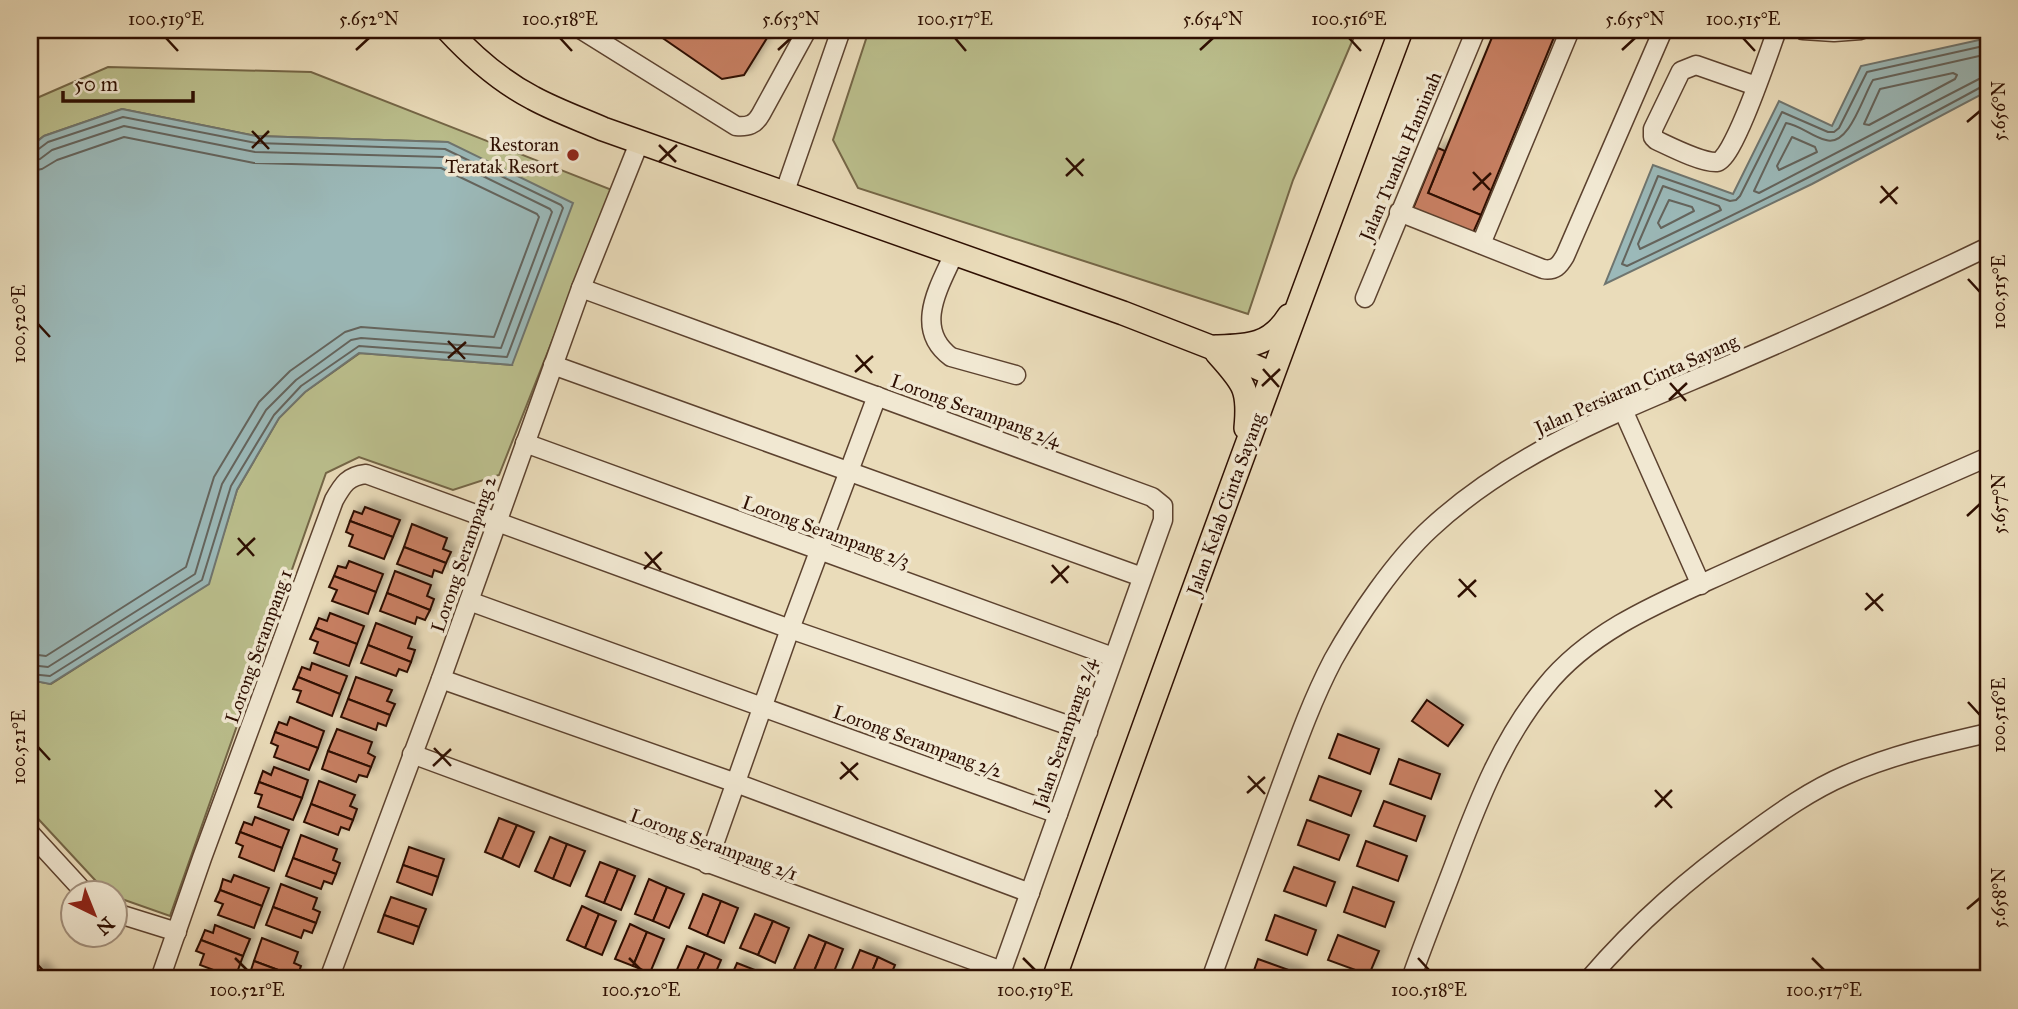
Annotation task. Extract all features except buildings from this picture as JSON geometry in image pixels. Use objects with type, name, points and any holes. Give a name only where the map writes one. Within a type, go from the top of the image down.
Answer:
[{"type":"main road","points":[[448,30],[490,71],[532,98],[639,143],[1112,309],[1272,374]]},
{"type":"main road","name":"Jalan Kelab Cinta Sayang","points":[[1054,979],[1272,374],[1401,30]]},
{"type":"main road","points":[[1213,348],[1247,346],[1262,342],[1285,321],[1301,296]]},
{"type":"main road","points":[[1213,348],[1236,374],[1248,400],[1242,462]]},
{"type":"street","points":[[582,30],[736,126],[748,127],[757,121],[807,30]]},
{"type":"street","points":[[784,194],[841,30]]},
{"type":"street","name":"Jalan Tuanku Haminah","points":[[1365,298],[1476,30]]},
{"type":"street","points":[[1481,244],[1570,30]]},
{"type":"street","points":[[1399,212],[1543,269],[1552,270],[1560,265],[1663,30]]},
{"type":"street","points":[[1756,86],[1696,65],[1686,68],[1681,71],[1653,128],[1653,137],[1656,141],[1703,159],[1716,162],[1723,160],[1731,150],[1756,86],[1777,30]]},
{"type":"street","points":[[1803,30],[1851,30]]},
{"type":"street","name":"Lorong Serampang 2","points":[[329,979],[441,679],[524,443],[639,143]]},
{"type":"street","name":"Jalan Persiaran Cinta Sayang","points":[[1211,979],[1291,758],[1321,685],[1348,635],[1388,576],[1431,527],[1494,478],[1535,452],[1623,410],[1868,304],[1988,247]]},
{"type":"street","points":[[954,254],[931,311],[930,325],[934,337],[942,351],[951,357],[1016,375]]},
{"type":"street","name":"Lorong Serampang 2/4","points":[[582,288],[1158,501]]},
{"type":"street","points":[[553,365],[1142,577]]},
{"type":"street","points":[[707,864],[790,629],[877,396]]},
{"type":"street","points":[[1623,410],[1701,585]]},
{"type":"street","name":"Lorong Serampang 2/3","points":[[524,443],[1113,657]]},
{"type":"street","points":[[1411,979],[1472,819],[1506,744],[1545,686],[1573,657],[1642,612],[1988,457]]},
{"type":"street","name":"Lorong Serampang 1","points":[[160,979],[202,858],[341,488],[348,478],[366,474],[495,523]]},
{"type":"street","name":"Jalan Serampang 2/4","points":[[1000,975],[1163,520],[1163,506],[1158,501]]},
{"type":"street","points":[[495,523],[1088,732]]},
{"type":"street","name":"Lorong Serampang 2/2","points":[[469,601],[1058,814]]},
{"type":"street","points":[[441,679],[736,783],[1030,893]]},
{"type":"street","points":[[1589,979],[1653,910],[1721,855],[1818,789],[1854,771],[1893,757],[1988,733]]},
{"type":"street","name":"Lorong Serampang 2/1","points":[[412,754],[1000,975]]},
{"type":"street","points":[[30,833],[73,880]]},
{"type":"street","points":[[130,917],[177,932]]},
{"type":"green space","points":[[869,30],[1357,30],[1293,180],[1248,314],[858,188],[833,140]]},
{"type":"green space","points":[[108,67],[311,72],[612,190],[499,475],[453,490],[359,457],[326,473],[170,916],[130,902],[130,880],[95,880],[30,810],[30,680],[51,684],[208,584],[237,490],[279,418],[305,392],[360,353],[512,365],[447,142],[256,136],[122,109],[44,136],[30,147],[30,101]]},
{"type":"water","points":[[1988,38],[1988,91],[1812,184],[1605,284],[1653,165],[1733,194],[1779,101],[1832,126],[1861,66]]},
{"type":"water","points":[[122,109],[256,136],[448,142],[573,203],[512,365],[359,353],[305,392],[279,418],[237,490],[209,584],[50,684],[30,680],[30,147],[44,136]]},
{"type":"place","name":"Restoran Teratak Resort","points":[[573,155]]}]
